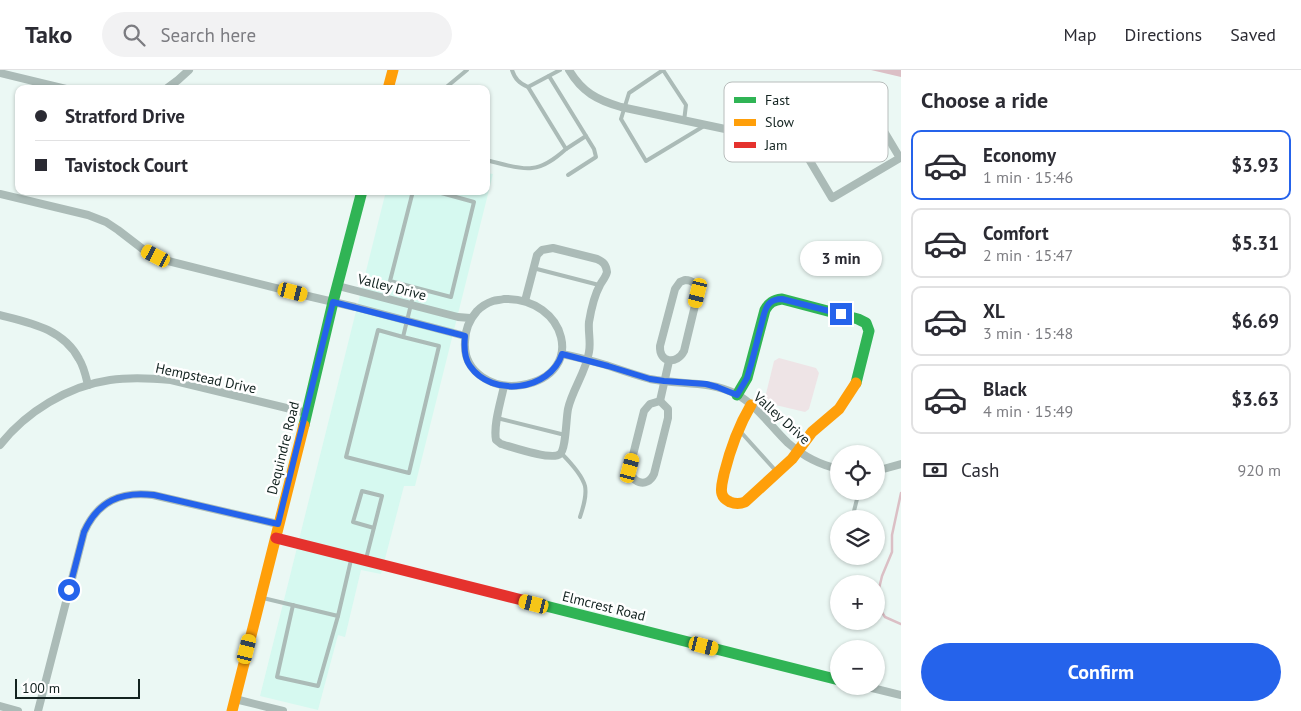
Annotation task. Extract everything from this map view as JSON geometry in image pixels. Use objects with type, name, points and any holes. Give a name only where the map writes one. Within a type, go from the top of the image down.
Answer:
[{"type":"street","points":[[171,85],[189,70]]},
{"type":"street","points":[[389,85],[393,70]]},
{"type":"street","points":[[569,70],[581,88],[604,102],[724,130]]},
{"type":"street","points":[[0,73],[50,85]]},
{"type":"street","points":[[814,162],[832,198],[900,158],[888,138]]},
{"type":"street","name":"Valley Drive","points":[[0,194],[97,218],[118,230],[144,250],[168,261],[465,336]]},
{"type":"street","name":"Dequindre Road","points":[[232,711],[361,195]]},
{"type":"street","points":[[504,386],[494,433],[496,440],[501,444],[550,456],[561,453],[564,445],[570,400],[589,352],[589,320],[600,285],[607,272],[606,266],[597,259],[570,252],[553,248],[542,250],[537,255],[525,302]]},
{"type":"street","points":[[690,280],[697,286],[698,293],[684,351],[681,356],[670,361],[662,356],[660,346],[674,289],[680,282],[690,280]]},
{"type":"street","name":"Valley Drive","points":[[338,286],[410,305],[470,318]]},
{"type":"street","points":[[512,299],[525,302],[540,308],[554,320],[562,335],[563,343],[560,359],[554,369],[541,379],[523,385],[504,386],[484,379],[470,366],[464,348],[466,327],[470,318],[482,307],[493,301],[512,299]]},
{"type":"street","points":[[737,395],[747,378],[764,314],[772,300],[782,299],[858,318],[866,322],[869,327],[868,337],[860,374],[856,384],[839,409],[812,432],[792,459],[778,473],[744,502],[732,504],[725,499],[721,488],[738,428],[751,405]]},
{"type":"street","points":[[0,315],[38,325],[61,338],[69,345],[79,359],[88,385]]},
{"type":"street","name":"Valley Drive","points":[[562,354],[664,381],[706,384],[722,388],[737,395],[760,412],[797,451],[830,467]]},
{"type":"street","points":[[660,401],[670,361]]},
{"type":"street","name":"Hempstead Drive","points":[[0,445],[36,412],[54,400],[88,385],[108,380],[152,378],[171,380],[307,414]]},
{"type":"street","points":[[660,401],[668,409],[668,418],[654,474],[649,481],[640,483],[632,477],[630,468],[644,411],[650,404],[660,401]]},
{"type":"street","points":[[885,468],[901,464]]},
{"type":"street","points":[[38,711],[84,532],[91,518],[103,506],[115,498],[128,495],[154,495],[278,524]]},
{"type":"street","name":"Elmcrest Road","points":[[276,538],[830,678]]},
{"type":"street","points":[[885,692],[901,696]]},
{"type":"street","points":[[234,699],[283,711]]},
{"type":"street","points":[[0,706],[18,711]]},
{"type":"lane","points":[[449,85],[467,70]]},
{"type":"lane","points":[[512,70],[519,83],[528,87],[566,149]]},
{"type":"lane","points":[[528,87],[560,70]]},
{"type":"lane","points":[[684,121],[686,106],[663,70],[629,92],[621,119],[646,161],[705,126]]},
{"type":"lane","points":[[549,76],[594,149],[596,157],[568,175]]},
{"type":"lane","points":[[490,161],[525,169],[534,168],[557,156],[586,136]]},
{"type":"lane","points":[[412,195],[390,281],[451,297],[474,202],[449,195]]},
{"type":"lane","points":[[533,268],[600,285]]},
{"type":"lane","points":[[403,337],[415,288]]},
{"type":"lane","points":[[378,330],[403,337],[439,346],[409,473],[346,457],[378,330]]},
{"type":"lane","points":[[497,418],[565,435]]},
{"type":"lane","points":[[738,428],[778,473]]},
{"type":"lane","points":[[561,453],[571,464],[585,487],[585,499],[580,517]]},
{"type":"lane","points":[[366,561],[382,496],[362,491],[353,522],[374,528]]},
{"type":"lane","points":[[294,605],[277,676],[318,686],[352,558]]},
{"type":"lane","points":[[260,597],[338,616]]},
{"type":"shaded area","points":[[871,70],[901,70],[901,77]]},
{"type":"shaded area","points":[[490,174],[493,174],[490,186]]},
{"type":"shaded area","points":[[385,195],[488,195],[415,486],[404,486],[381,574],[361,570],[345,637],[338,635],[318,710],[260,696]]},
{"type":"shaded area","points":[[779,358],[816,368],[819,373],[809,409],[805,412],[767,403],[765,398],[774,361]]},
{"type":"waterway","points":[[901,493],[892,535],[892,552],[882,576],[877,597],[879,608],[885,617],[901,624]]},
{"type":"traffic: fast","points":[[304,425],[361,195]]},
{"type":"traffic: fast","points":[[737,395],[747,378],[765,310],[772,302],[782,299],[858,319],[866,323],[869,331],[856,383]]},
{"type":"traffic: fast","points":[[526,601],[830,678]]},
{"type":"traffic: slow","points":[[389,85],[393,70]]},
{"type":"traffic: slow","points":[[751,405],[735,439],[722,484],[721,492],[723,497],[734,503],[745,502],[792,459],[812,432],[839,409],[856,383]]},
{"type":"traffic: slow","points":[[232,711],[304,425]]},
{"type":"traffic: jam","points":[[276,538],[526,601]]},
{"type":"route","points":[[69,590],[84,532],[91,518],[108,502],[121,496],[134,494],[154,495],[278,524],[333,302],[465,336],[464,348],[470,366],[484,379],[504,386],[523,385],[541,379],[554,369],[562,354],[650,379],[706,384],[728,390],[737,395],[747,378],[764,314],[772,300],[782,299],[841,314]]}]
